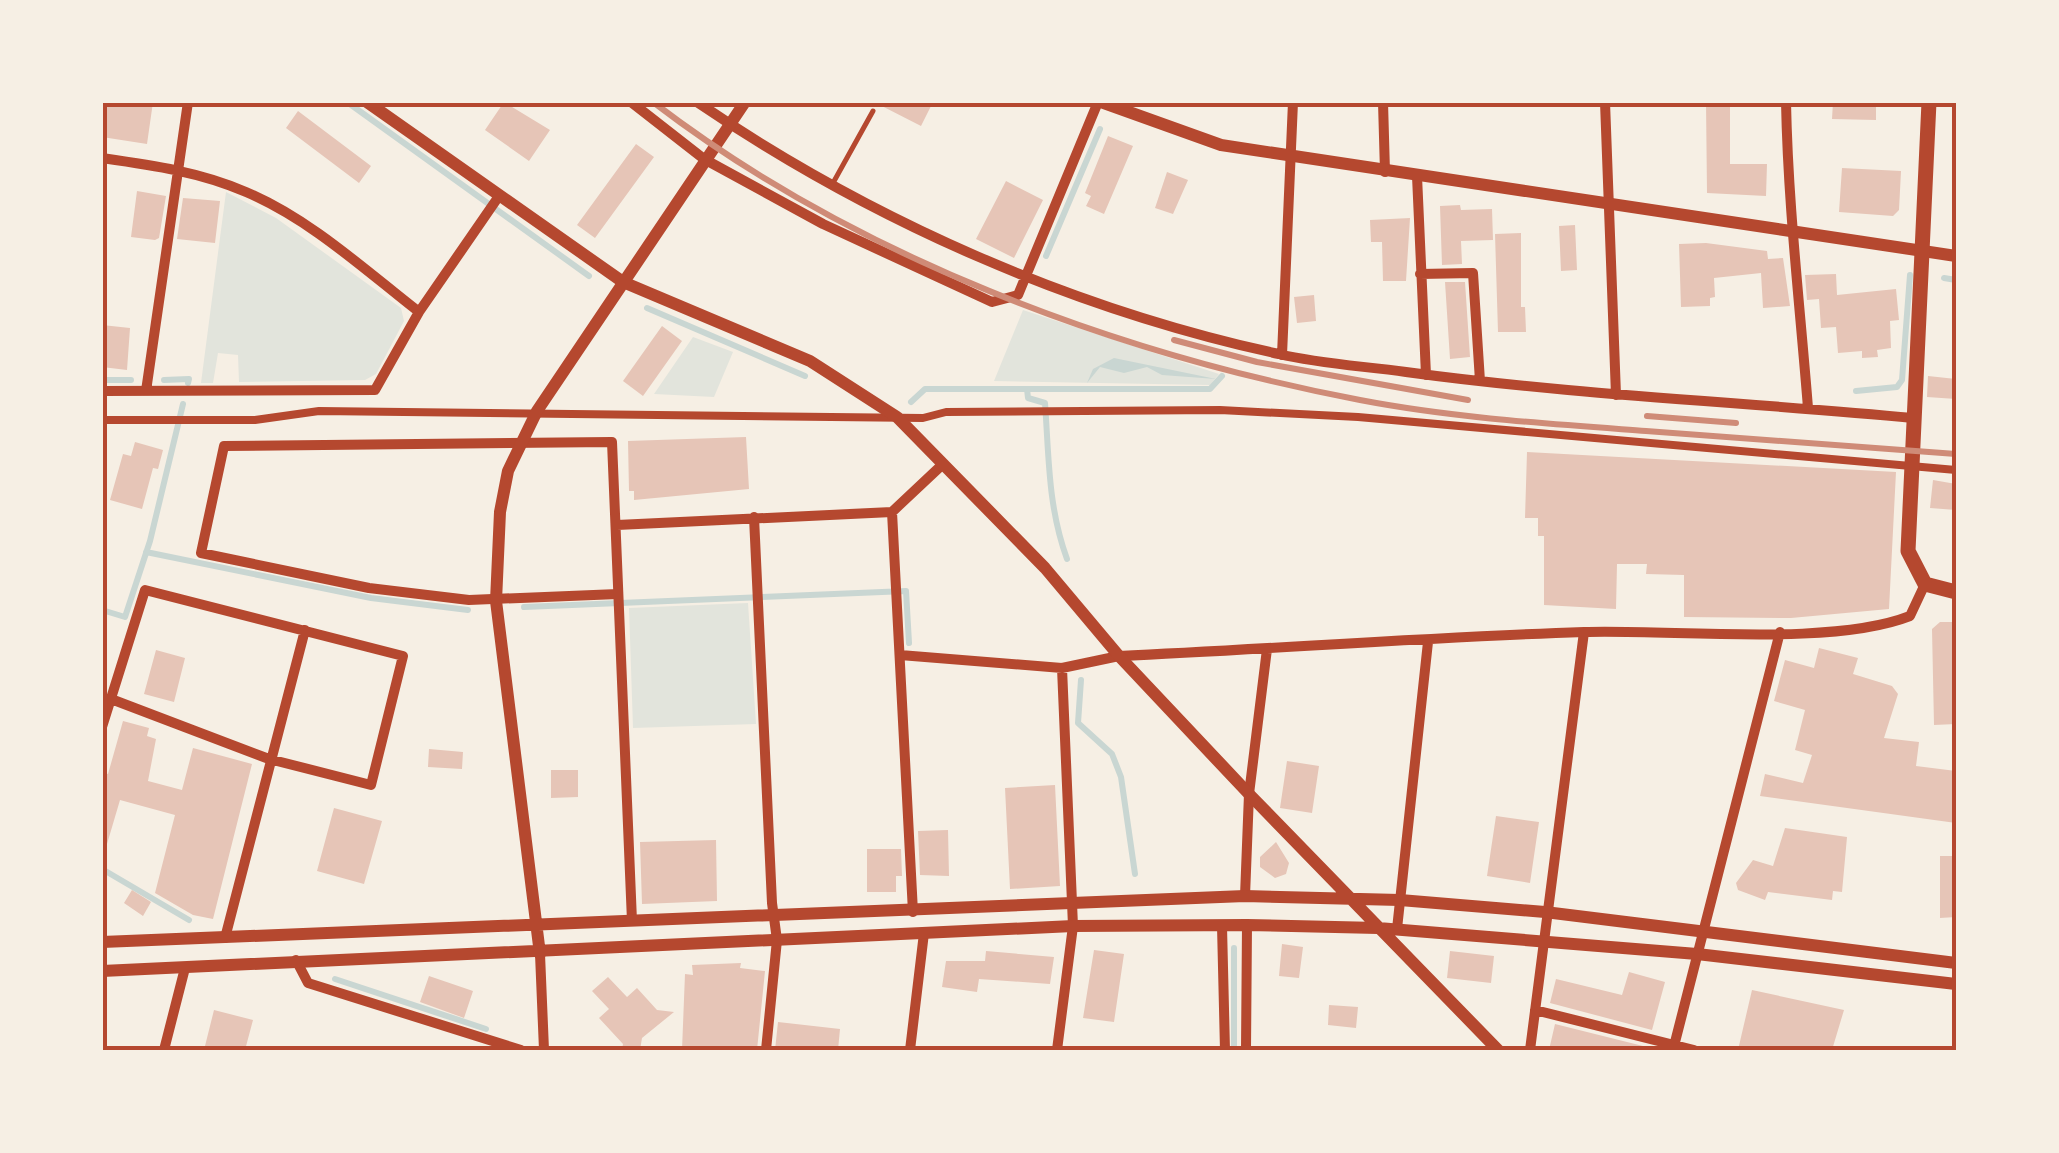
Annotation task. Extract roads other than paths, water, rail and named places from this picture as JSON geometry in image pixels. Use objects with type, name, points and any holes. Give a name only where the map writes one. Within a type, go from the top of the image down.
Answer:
[{"type":"main road","points":[[1929,102],[1908,552],[1925,584],[1956,592]]},
{"type":"street","points":[[146,390],[188,102]]},
{"type":"street","points":[[367,102],[494,203],[623,282],[810,361],[897,418],[1044,568],[1119,656],[1249,794],[1498,1050]]},
{"type":"street","points":[[631,102],[704,160],[888,257],[992,302],[1018,295],[1100,102],[1221,145],[1291,158],[1956,256]]},
{"type":"street","points":[[697,102],[878,209],[1024,278],[1160,325],[1282,355],[1480,382],[1912,418]]},
{"type":"street","points":[[544,1050],[538,922],[496,601],[500,512],[521,441],[536,411],[745,102]]},
{"type":"street","points":[[1282,355],[1292,102]]},
{"type":"street","points":[[1383,102],[1385,172]]},
{"type":"street","points":[[1605,102],[1616,395]]},
{"type":"street","points":[[1786,102],[1792,230],[1808,408]]},
{"type":"street","points":[[102,158],[177,169],[247,192],[302,223],[419,312]]},
{"type":"street","points":[[1417,176],[1426,375]]},
{"type":"street","points":[[102,391],[375,390],[419,312],[494,203]]},
{"type":"street","points":[[1420,274],[1473,273],[1480,382]]},
{"type":"street","points":[[102,420],[255,420],[319,411],[923,418],[946,412],[1220,410],[1358,417],[1956,470]]},
{"type":"street","points":[[619,601],[496,601],[369,588],[200,553],[224,446],[612,442],[617,525],[632,920]]},
{"type":"street","points":[[617,525],[892,512],[943,464]]},
{"type":"street","points":[[892,512],[913,912]]},
{"type":"street","points":[[754,517],[772,914],[778,940],[766,1050]]},
{"type":"street","points":[[900,655],[1062,668],[1119,656],[1584,632],[1780,632],[1891,623],[1910,616],[1925,584]]},
{"type":"street","points":[[102,727],[145,590],[404,656],[371,785],[269,759],[111,699]]},
{"type":"street","points":[[224,938],[305,630]]},
{"type":"street","points":[[1530,1050],[1584,632]]},
{"type":"street","points":[[1674,1048],[1780,632]]},
{"type":"street","points":[[1397,929],[1428,642]]},
{"type":"street","points":[[1245,896],[1249,794],[1267,649]]},
{"type":"street","points":[[1057,1050],[1073,926],[1062,668]]},
{"type":"street","points":[[102,942],[1245,896],[1400,900],[1546,912],[1956,963]]},
{"type":"street","points":[[1246,1050],[1247,925]]},
{"type":"street","points":[[102,971],[296,960],[540,954],[1073,926],[1247,925],[1397,929],[1697,954],[1956,984]]},
{"type":"street","points":[[1222,926],[1225,1050]]},
{"type":"street","points":[[910,1050],[924,933]]},
{"type":"street","points":[[296,960],[308,984],[520,1050]]},
{"type":"street","points":[[164,1050],[186,968]]},
{"type":"street","points":[[1535,1010],[1694,1050]]},
{"type":"lane","points":[[833,183],[873,111]]},
{"type":"waterway","points":[[347,102],[589,276]]},
{"type":"waterway","points":[[1046,256],[1100,129]]},
{"type":"waterway","points":[[1856,391],[1897,387],[1902,380],[1910,275]]},
{"type":"waterway","points":[[1944,278],[1956,280]]},
{"type":"waterway","points":[[647,308],[805,376]]},
{"type":"waterway","points":[[911,402],[925,389],[1210,389],[1222,376]]},
{"type":"waterway","points":[[164,380],[189,379],[188,383]]},
{"type":"waterway","points":[[102,380],[131,380]]},
{"type":"waterway","points":[[1027,389],[1028,398],[1045,403],[1053,501],[1067,559]]},
{"type":"waterway","points":[[102,610],[125,617],[150,541],[183,404]]},
{"type":"waterway","points":[[146,552],[371,598],[468,610]]},
{"type":"waterway","points":[[524,607],[906,591],[909,643]]},
{"type":"waterway","points":[[1081,680],[1078,723],[1112,754],[1121,777],[1135,874]]},
{"type":"waterway","points":[[102,869],[189,920]]},
{"type":"waterway","points":[[1234,948],[1234,1050]]},
{"type":"waterway","points":[[335,979],[486,1029]]},
{"type":"railway","points":[[653,102],[731,157],[900,252],[1081,326],[1174,355],[1267,380],[1431,411],[1539,423],[1956,454]]},
{"type":"railway","points":[[1174,340],[1257,362],[1468,400]]},
{"type":"railway","points":[[1647,416],[1736,423]]}]
